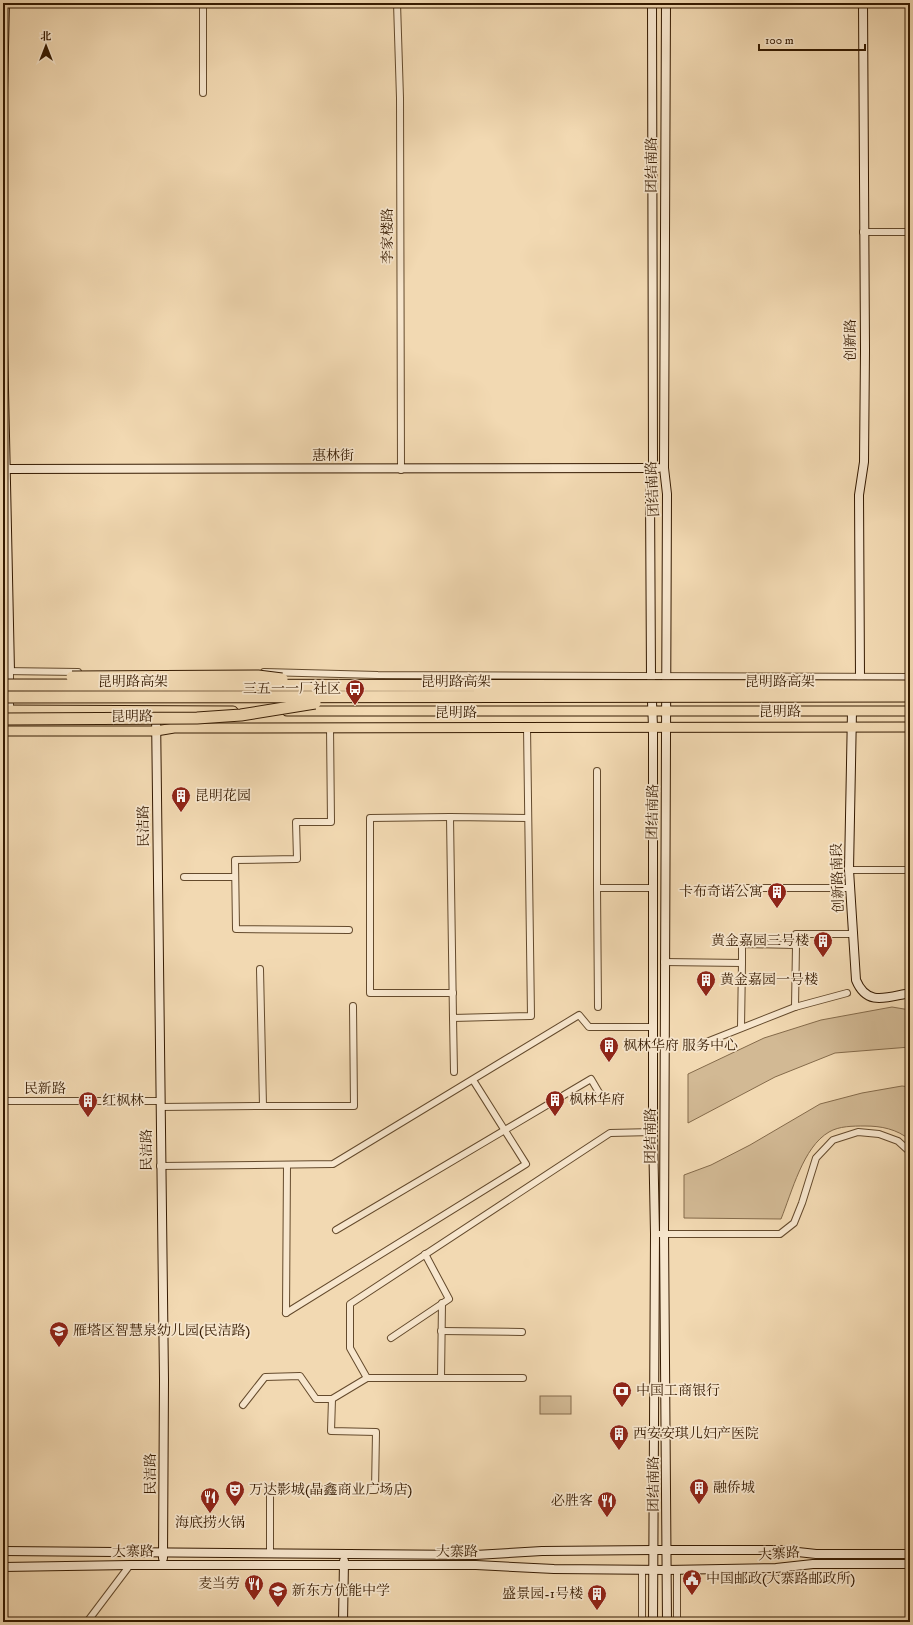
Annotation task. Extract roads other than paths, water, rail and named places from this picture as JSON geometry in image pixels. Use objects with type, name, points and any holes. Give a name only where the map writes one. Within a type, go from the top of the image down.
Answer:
[{"type":"highway","points":[[5,674],[258,676],[320,685]]},
{"type":"highway","name":"昆明路高架","points":[[3,685],[910,686]]},
{"type":"highway","name":"昆明路高架","points":[[3,697],[350,698],[910,696]]},
{"type":"highway","points":[[6,713],[210,717],[241,715],[350,698]]},
{"type":"main road","points":[[3,91],[5,3]]},
{"type":"main road","name":"团结南路","points":[[652,3],[653,468],[650,495],[654,888],[653,1132],[659,1234],[667,1550],[667,1622]]},
{"type":"main road","name":"团结南路","points":[[653,1622],[668,676],[667,494],[664,468],[666,3]]},
{"type":"main road","name":"创新路","points":[[860,677],[859,495],[864,462],[863,3]]},
{"type":"main road","points":[[3,342],[5,469],[5,674]]},
{"type":"main road","name":"惠林街","points":[[5,469],[401,470],[664,468]]},
{"type":"main road","name":"昆明路","points":[[6,713],[156,711],[910,711]]},
{"type":"main road","name":"民洁路","points":[[156,711],[160,1166],[164,1396],[163,1565]]},
{"type":"main road","name":"创新路南段","points":[[852,711],[849,870],[856,980],[860,990],[866,996],[875,999],[910,993]]},
{"type":"main road","name":"昆明路","points":[[3,731],[156,731],[174,728],[526,726],[910,727]]},
{"type":"main road","name":"大寨路","points":[[3,1551],[475,1555],[542,1551],[780,1550],[816,1554],[910,1554]]},
{"type":"main road","points":[[343,1622],[344,1554]]},
{"type":"main road","name":"大寨路","points":[[3,1567],[130,1565],[476,1565],[554,1569],[677,1570],[776,1568],[813,1564],[910,1564]]},
{"type":"street","points":[[203,3],[203,93]]},
{"type":"street","name":"李家楼路","points":[[397,3],[400,98],[401,470]]},
{"type":"street","points":[[863,232],[910,232]]},
{"type":"street","points":[[6,713],[5,674],[910,677]]},
{"type":"street","points":[[852,711],[860,677]]},
{"type":"street","points":[[453,1018],[532,1016],[526,726]]},
{"type":"street","points":[[330,727],[331,822],[296,822],[297,859],[235,860],[236,929],[349,930]]},
{"type":"street","points":[[597,771],[598,1007]]},
{"type":"street","points":[[450,817],[454,1072]]},
{"type":"street","points":[[453,993],[370,993],[370,818],[528,818]]},
{"type":"street","points":[[849,870],[910,870]]},
{"type":"street","points":[[184,876],[235,876]]},
{"type":"street","points":[[597,888],[654,888]]},
{"type":"street","points":[[732,888],[851,888]]},
{"type":"street","points":[[795,1007],[796,934],[854,934]]},
{"type":"street","points":[[741,1027],[742,944],[796,945]]},
{"type":"street","points":[[664,962],[742,963]]},
{"type":"street","points":[[260,969],[263,1106]]},
{"type":"street","points":[[704,1043],[741,1027],[795,1007],[847,993]]},
{"type":"street","name":"民新路","points":[[3,1101],[263,1106],[354,1106],[353,1006]]},
{"type":"street","points":[[160,1166],[333,1164],[579,1016],[589,1027],[654,1026]]},
{"type":"street","points":[[336,1230],[591,1079],[601,1096]]},
{"type":"street","points":[[287,1165],[286,1313],[526,1164],[473,1080]]},
{"type":"street","points":[[367,1378],[350,1348],[350,1304],[610,1133],[653,1132]]},
{"type":"street","points":[[659,1234],[780,1234],[794,1223],[816,1158],[833,1140],[858,1132],[879,1134],[898,1141],[910,1152]]},
{"type":"street","points":[[391,1338],[449,1298],[425,1254]]},
{"type":"street","points":[[441,1378],[442,1303]]},
{"type":"street","points":[[442,1331],[522,1332]]},
{"type":"street","points":[[243,1405],[265,1377],[300,1376],[316,1399],[332,1399],[367,1378],[524,1378]]},
{"type":"street","points":[[270,1554],[270,1489],[375,1490],[376,1432],[331,1431],[332,1399]]},
{"type":"street","points":[[87,1622],[130,1565]]},
{"type":"street","points":[[642,1569],[642,1622]]},
{"type":"street","points":[[677,1570],[677,1622]]},
{"type":"place","name":"三五一一厂社区","points":[[355,706]]},
{"type":"place","name":"昆明花园","points":[[181,813]]},
{"type":"place","name":"卡布奇诺公寓","points":[[777,909]]},
{"type":"place","name":"黄金嘉园三号楼","points":[[823,958]]},
{"type":"place","name":"黄金嘉园一号楼","points":[[706,997]]},
{"type":"place","name":"枫林华府 服务中心","points":[[609,1063]]},
{"type":"place","name":"枫林华府","points":[[555,1117]]},
{"type":"place","name":"红枫林","points":[[88,1118]]},
{"type":"place","name":"雁塔区智慧泉幼儿园(民洁路)","points":[[59,1348]]},
{"type":"place","name":"中国工商银行","points":[[622,1408]]},
{"type":"place","name":"西安安琪儿妇产医院","points":[[619,1451]]},
{"type":"place","name":"融侨城","points":[[699,1505]]},
{"type":"place","name":"万达影城(晶鑫商业广场店)","points":[[235,1507]]},
{"type":"place","name":"海底捞火锅","points":[[210,1514]]},
{"type":"place","name":"必胜客","points":[[607,1518]]},
{"type":"place","name":"中国邮政(大寨路邮政所)","points":[[692,1596]]},
{"type":"place","name":"麦当劳","points":[[254,1601]]},
{"type":"place","name":"新东方优能中学","points":[[278,1608]]},
{"type":"place","name":"盛景园-1号楼","points":[[597,1611]]}]
